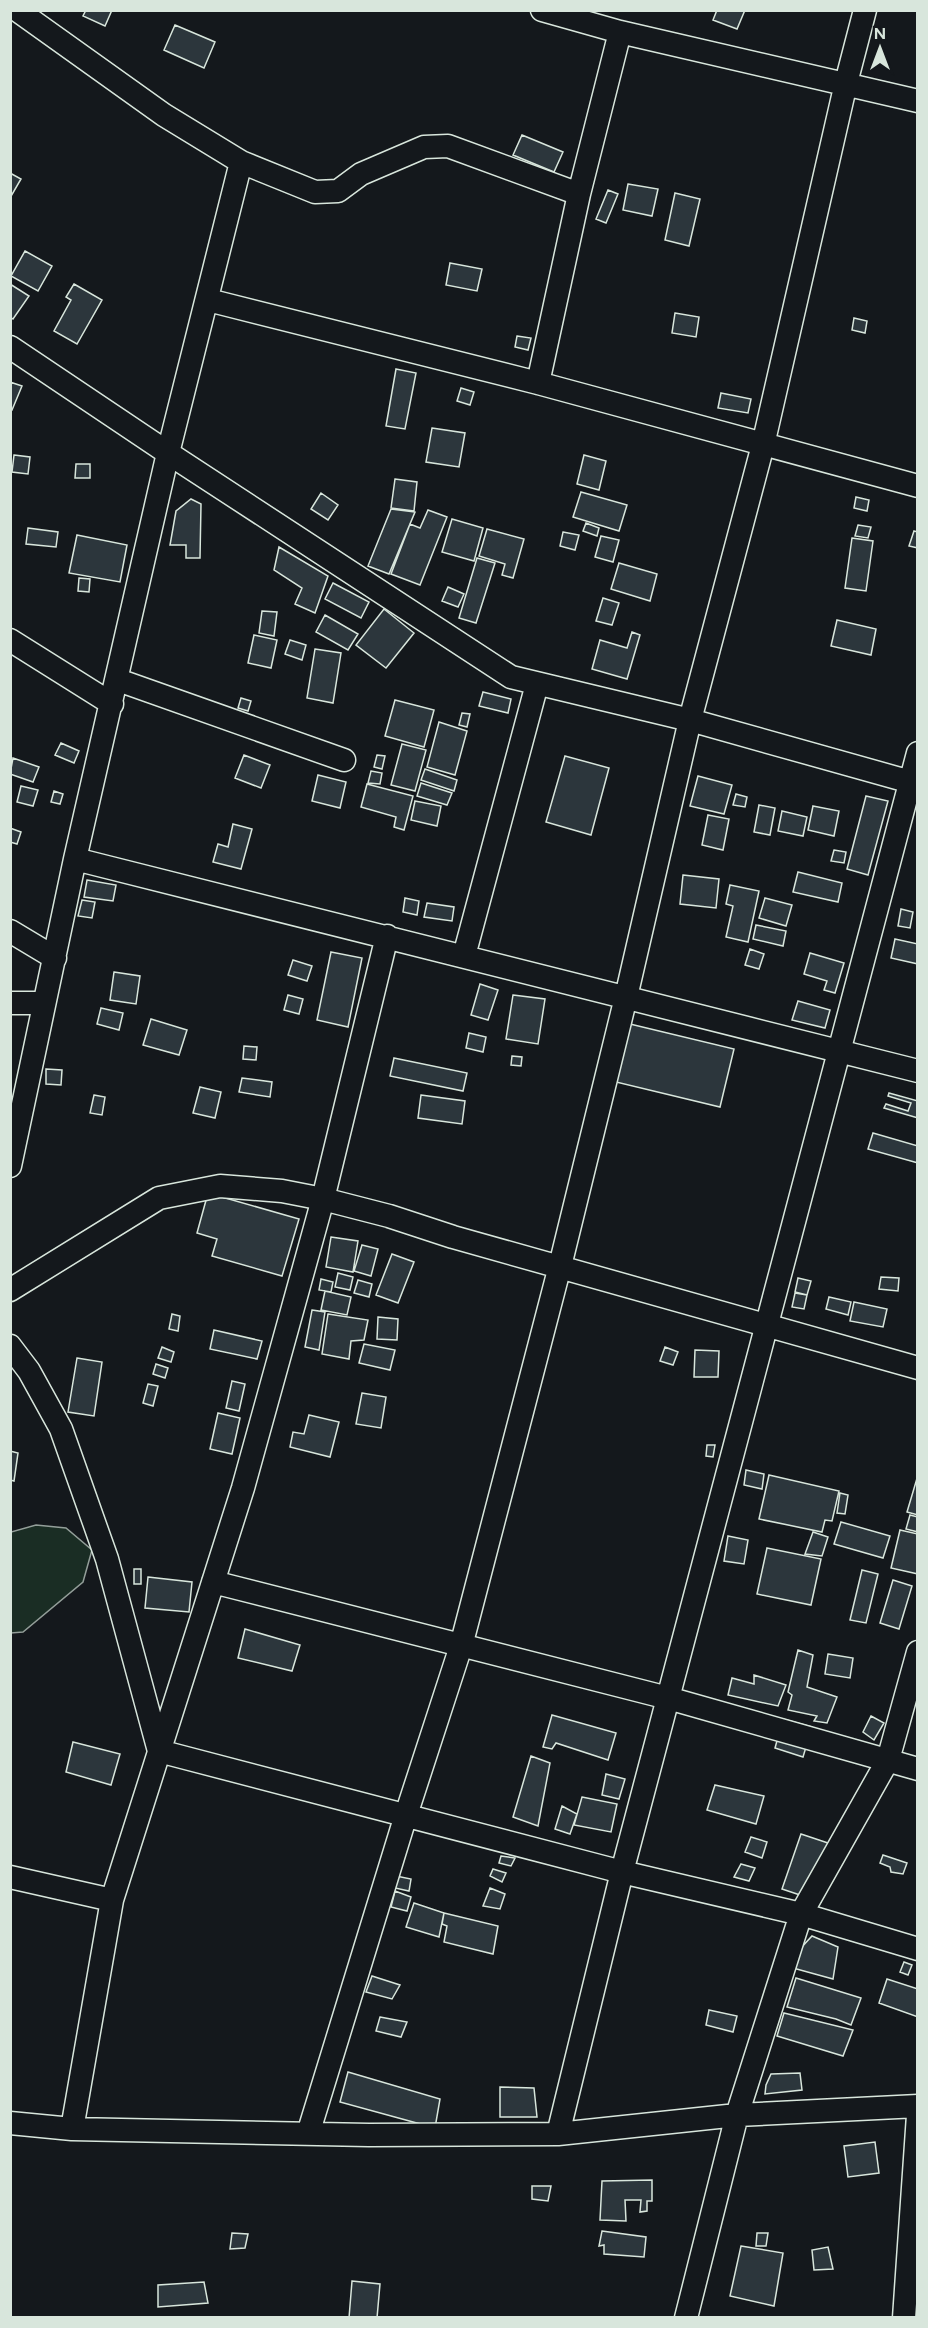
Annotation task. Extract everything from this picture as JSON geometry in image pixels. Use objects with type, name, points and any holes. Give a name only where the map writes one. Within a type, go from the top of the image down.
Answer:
[{"type":"street","points":[[17,10],[164,116],[241,162],[315,192],[338,191],[361,174],[424,147],[448,146],[579,194]]},
{"type":"street","points":[[543,10],[620,32],[918,101]]},
{"type":"street","points":[[308,2134],[406,1815],[461,1646],[560,1266],[626,997],[690,720],[763,446],[846,83],[865,10]]},
{"type":"street","points":[[538,382],[579,194],[620,32]]},
{"type":"street","points":[[10,1166],[75,859],[118,680],[168,453],[241,162]]},
{"type":"street","points":[[208,300],[538,382],[763,446],[918,486]]},
{"type":"street","points":[[10,347],[511,677],[690,720],[914,783]]},
{"type":"street","points":[[10,640],[112,704]]},
{"type":"street","points":[[118,680],[344,760]]},
{"type":"street","points":[[464,956],[537,684]]},
{"type":"street","points":[[558,2134],[622,1872],[839,1051],[914,783],[918,753]]},
{"type":"street","points":[[75,859],[918,1071]]},
{"type":"street","points":[[10,931],[55,958]]},
{"type":"street","points":[[72,2129],[112,1900],[243,1488],[323,1199],[387,936]]},
{"type":"street","points":[[10,1003],[44,1003]]},
{"type":"street","points":[[10,1290],[159,1198],[220,1186],[282,1191],[389,1216],[453,1237],[918,1368]]},
{"type":"street","points":[[10,1346],[29,1371],[61,1429],[107,1559],[159,1751]]},
{"type":"street","points":[[213,1582],[668,1698],[918,1769]]},
{"type":"street","points":[[686,2318],[737,2115],[801,1914],[888,1760],[918,1652]]},
{"type":"street","points":[[159,1751],[622,1872],[801,1914],[918,1949]]},
{"type":"street","points":[[10,1877],[112,1900]]},
{"type":"street","points":[[10,2123],[72,2129],[308,2134],[558,2134],[737,2115],[918,2106]]},
{"type":"street","points":[[904,2318],[918,2115]]},
{"type":"green space","points":[[36,1525],[66,1528],[92,1550],[83,1582],[23,1632],[11,1633],[11,1532]]},
{"type":"building","points":[[86,10],[112,10],[105,26],[83,16]]},
{"type":"building","points":[[717,10],[745,10],[737,29],[713,20]]},
{"type":"building","points":[[175,25],[215,42],[204,68],[164,50]]},
{"type":"building","points":[[522,135],[563,152],[554,172],[513,155]]},
{"type":"building","points":[[10,173],[21,179],[10,198]]},
{"type":"building","points":[[628,184],[658,189],[652,216],[623,210]]},
{"type":"building","points":[[608,190],[618,194],[606,223],[596,219]]},
{"type":"building","points":[[675,193],[700,199],[689,246],[665,240]]},
{"type":"building","points":[[25,251],[52,266],[38,291],[11,276]]},
{"type":"building","points":[[450,263],[482,269],[477,291],[446,285]]},
{"type":"building","points":[[10,284],[29,296],[13,319],[10,317]]},
{"type":"building","points":[[74,284],[102,300],[77,344],[54,331],[71,300],[66,297]]},
{"type":"building","points":[[675,313],[699,317],[696,337],[672,333]]},
{"type":"building","points":[[854,318],[867,321],[865,333],[852,330]]},
{"type":"building","points":[[517,336],[531,338],[528,350],[515,347]]},
{"type":"building","points":[[396,369],[416,373],[405,429],[386,426]]},
{"type":"building","points":[[10,382],[22,386],[12,410],[10,409]]},
{"type":"building","points":[[461,388],[474,392],[470,405],[457,401]]},
{"type":"building","points":[[721,393],[751,399],[748,413],[718,408]]},
{"type":"building","points":[[432,428],[465,433],[459,467],[426,462]]},
{"type":"building","points":[[14,455],[30,457],[28,474],[12,472]]},
{"type":"building","points":[[584,455],[606,461],[599,490],[577,484]]},
{"type":"building","points":[[76,464],[90,464],[90,478],[75,478]]},
{"type":"building","points":[[395,479],[417,482],[414,511],[391,508]]},
{"type":"building","points":[[581,492],[627,505],[619,531],[573,517]]},
{"type":"building","points":[[321,493],[338,505],[328,520],[311,509]]},
{"type":"building","points":[[856,497],[869,500],[867,511],[854,508]]},
{"type":"building","points":[[191,499],[201,504],[200,558],[186,558],[186,545],[170,545],[176,511]]},
{"type":"building","points":[[391,509],[415,512],[389,574],[368,566]]},
{"type":"building","points":[[428,510],[447,517],[420,585],[391,574],[410,524],[420,528]]},
{"type":"building","points":[[452,519],[483,528],[474,561],[442,552]]},
{"type":"building","points":[[586,523],[599,528],[597,536],[583,531]]},
{"type":"building","points":[[858,525],[871,527],[868,538],[855,536]]},
{"type":"building","points":[[28,528],[58,532],[56,547],[26,544]]},
{"type":"building","points":[[487,529],[524,539],[513,578],[502,575],[505,564],[479,556]]},
{"type":"building","points":[[914,531],[918,532],[918,548],[909,546]]},
{"type":"building","points":[[563,532],[579,535],[575,550],[560,546]]},
{"type":"building","points":[[77,535],[127,545],[120,582],[69,573]]},
{"type":"building","points":[[601,536],[619,540],[613,562],[595,557]]},
{"type":"building","points":[[852,538],[873,541],[866,591],[845,588]]},
{"type":"building","points":[[279,547],[328,576],[315,613],[295,604],[302,588],[274,570]]},
{"type":"building","points":[[477,558],[495,563],[476,623],[459,618]]},
{"type":"building","points":[[619,563],[657,574],[650,601],[611,589]]},
{"type":"building","points":[[79,578],[90,579],[89,592],[78,591]]},
{"type":"building","points":[[333,583],[369,602],[361,618],[325,599]]},
{"type":"building","points":[[448,587],[464,594],[458,607],[442,601]]},
{"type":"building","points":[[603,598],[619,603],[612,625],[596,621]]},
{"type":"building","points":[[384,609],[414,633],[386,668],[356,645]]},
{"type":"building","points":[[262,611],[277,612],[274,636],[259,633]]},
{"type":"building","points":[[325,615],[358,634],[348,650],[316,632]]},
{"type":"building","points":[[837,620],[876,629],[871,655],[831,646]]},
{"type":"building","points":[[632,632],[640,635],[627,679],[592,669],[600,640],[627,648]]},
{"type":"building","points":[[254,635],[277,640],[271,668],[248,663]]},
{"type":"building","points":[[290,640],[306,645],[302,660],[285,654]]},
{"type":"building","points":[[315,649],[341,653],[333,703],[307,698]]},
{"type":"building","points":[[483,692],[511,699],[508,713],[479,706]]},
{"type":"building","points":[[241,698],[251,701],[248,711],[238,708]]},
{"type":"building","points":[[395,700],[434,710],[424,747],[385,736]]},
{"type":"building","points":[[462,713],[470,714],[467,727],[459,725]]},
{"type":"building","points":[[439,722],[467,731],[455,775],[427,767]]},
{"type":"building","points":[[61,743],[79,751],[74,763],[55,755]]},
{"type":"building","points":[[402,744],[426,750],[415,791],[391,785]]},
{"type":"building","points":[[244,755],[270,765],[261,788],[235,778]]},
{"type":"building","points":[[377,755],[385,756],[382,769],[374,767]]},
{"type":"building","points":[[565,756],[609,768],[591,835],[546,822]]},
{"type":"building","points":[[13,758],[39,767],[33,782],[10,774]]},
{"type":"building","points":[[425,769],[457,780],[454,791],[421,780]]},
{"type":"building","points":[[371,771],[382,773],[380,784],[368,783]]},
{"type":"building","points":[[318,775],[346,782],[340,808],[312,801]]},
{"type":"building","points":[[698,776],[732,785],[724,814],[690,806]]},
{"type":"building","points":[[421,783],[452,793],[447,805],[417,796]]},
{"type":"building","points":[[367,784],[413,796],[404,830],[394,827],[396,817],[361,807]]},
{"type":"building","points":[[21,786],[38,790],[33,806],[17,802]]},
{"type":"building","points":[[54,791],[63,794],[60,804],[51,802]]},
{"type":"building","points":[[736,794],[747,797],[745,807],[733,805]]},
{"type":"building","points":[[866,796],[888,801],[868,875],[847,869]]},
{"type":"building","points":[[415,801],[441,806],[437,826],[411,820]]},
{"type":"building","points":[[759,805],[775,808],[770,835],[754,832]]},
{"type":"building","points":[[813,806],[839,811],[834,836],[808,830]]},
{"type":"building","points":[[782,811],[807,817],[803,836],[778,831]]},
{"type":"building","points":[[708,815],[729,819],[723,850],[702,845]]},
{"type":"building","points":[[233,824],[252,829],[241,869],[213,862],[218,844],[228,847]]},
{"type":"building","points":[[10,828],[21,832],[17,844],[10,842]]},
{"type":"building","points":[[834,850],[846,852],[844,863],[831,861]]},
{"type":"building","points":[[798,872],[842,883],[838,902],[793,892]]},
{"type":"building","points":[[683,875],[719,879],[716,908],[680,904]]},
{"type":"building","points":[[87,880],[116,885],[113,901],[84,897]]},
{"type":"building","points":[[730,885],[759,891],[748,942],[726,937],[733,906],[726,904]]},
{"type":"building","points":[[405,898],[419,901],[417,915],[403,912]]},
{"type":"building","points":[[765,898],[792,905],[786,926],[759,918]]},
{"type":"building","points":[[82,900],[95,902],[92,918],[78,916]]},
{"type":"building","points":[[427,903],[454,907],[452,921],[424,917]]},
{"type":"building","points":[[901,909],[913,912],[910,928],[898,926]]},
{"type":"building","points":[[756,925],[786,931],[783,946],[753,939]]},
{"type":"building","points":[[895,939],[918,944],[918,964],[891,958]]},
{"type":"building","points":[[750,949],[764,954],[759,969],[745,965]]},
{"type":"building","points":[[331,952],[362,958],[348,1027],[317,1020]]},
{"type":"building","points":[[810,953],[844,963],[835,993],[824,990],[827,981],[804,974]]},
{"type":"building","points":[[293,960],[312,966],[307,981],[288,975]]},
{"type":"building","points":[[114,972],[140,976],[136,1004],[110,1000]]},
{"type":"building","points":[[480,984],[498,990],[488,1020],[471,1015]]},
{"type":"building","points":[[288,995],[303,999],[299,1014],[284,1010]]},
{"type":"building","points":[[513,995],[545,999],[538,1044],[506,1039]]},
{"type":"building","points":[[798,1001],[830,1010],[825,1028],[792,1020]]},
{"type":"building","points":[[101,1008],[123,1013],[119,1030],[97,1024]]},
{"type":"building","points":[[151,1019],[187,1030],[179,1055],[143,1045]]},
{"type":"building","points":[[630,1024],[734,1049],[720,1107],[616,1082]]},
{"type":"building","points":[[469,1033],[486,1037],[483,1052],[466,1048]]},
{"type":"building","points":[[244,1046],[257,1047],[256,1060],[243,1059]]},
{"type":"building","points":[[512,1056],[522,1057],[521,1066],[511,1065]]},
{"type":"building","points":[[394,1058],[467,1073],[463,1091],[390,1076]]},
{"type":"building","points":[[46,1069],[62,1070],[61,1085],[46,1084]]},
{"type":"building","points":[[242,1078],[272,1082],[270,1097],[239,1092]]},
{"type":"building","points":[[200,1087],[221,1092],[215,1118],[193,1113]]},
{"type":"building","points":[[889,1093],[918,1101],[918,1118],[884,1108],[886,1104],[908,1111],[911,1103],[888,1096]]},
{"type":"building","points":[[94,1095],[105,1097],[102,1115],[90,1113]]},
{"type":"building","points":[[421,1095],[465,1101],[462,1124],[418,1118]]},
{"type":"building","points":[[873,1133],[918,1146],[918,1163],[868,1149]]},
{"type":"building","points":[[208,1193],[299,1219],[282,1276],[212,1256],[217,1239],[197,1233]]},
{"type":"building","points":[[331,1237],[358,1241],[353,1272],[326,1267]]},
{"type":"building","points":[[362,1245],[378,1249],[371,1276],[354,1271]]},
{"type":"building","points":[[392,1254],[414,1262],[398,1303],[376,1295]]},
{"type":"building","points":[[338,1273],[353,1277],[350,1290],[335,1287]]},
{"type":"building","points":[[881,1277],[899,1278],[898,1291],[879,1289]]},
{"type":"building","points":[[798,1278],[811,1281],[807,1295],[795,1292]]},
{"type":"building","points":[[321,1279],[333,1282],[331,1292],[319,1290]]},
{"type":"building","points":[[358,1280],[372,1284],[369,1297],[354,1293]]},
{"type":"building","points":[[325,1291],[351,1297],[347,1315],[321,1310]]},
{"type":"building","points":[[795,1293],[807,1295],[804,1309],[792,1307]]},
{"type":"building","points":[[829,1297],[851,1302],[848,1315],[826,1309]]},
{"type":"building","points":[[854,1302],[887,1309],[883,1327],[850,1321]]},
{"type":"building","points":[[312,1310],[325,1312],[319,1350],[305,1347]]},
{"type":"building","points":[[172,1314],[180,1316],[178,1331],[169,1329]]},
{"type":"building","points":[[328,1314],[368,1320],[364,1340],[351,1341],[349,1359],[322,1354]]},
{"type":"building","points":[[378,1317],[398,1319],[397,1340],[377,1339]]},
{"type":"building","points":[[214,1330],[262,1341],[257,1359],[210,1349]]},
{"type":"building","points":[[364,1344],[395,1350],[390,1370],[359,1363]]},
{"type":"building","points":[[162,1347],[174,1352],[171,1362],[158,1358]]},
{"type":"building","points":[[665,1347],[678,1352],[673,1365],[660,1361]]},
{"type":"building","points":[[695,1350],[719,1351],[718,1377],[694,1377]]},
{"type":"building","points":[[77,1358],[102,1362],[94,1416],[68,1412]]},
{"type":"building","points":[[156,1364],[168,1368],[165,1378],[153,1374]]},
{"type":"building","points":[[232,1381],[245,1384],[239,1411],[226,1408]]},
{"type":"building","points":[[148,1384],[158,1386],[153,1406],[143,1403]]},
{"type":"building","points":[[362,1393],[386,1397],[381,1428],[356,1424]]},
{"type":"building","points":[[218,1413],[240,1418],[232,1454],[210,1449]]},
{"type":"building","points":[[309,1415],[339,1422],[330,1457],[290,1447],[293,1432],[304,1434]]},
{"type":"building","points":[[707,1445],[715,1445],[713,1457],[706,1456]]},
{"type":"building","points":[[10,1451],[18,1453],[14,1481],[10,1480]]},
{"type":"building","points":[[746,1470],[764,1474],[762,1489],[744,1485]]},
{"type":"building","points":[[769,1475],[839,1491],[832,1521],[825,1520],[822,1532],[759,1519]]},
{"type":"building","points":[[918,1475],[918,1515],[907,1512]]},
{"type":"building","points":[[840,1493],[848,1495],[845,1514],[837,1513]]},
{"type":"building","points":[[910,1515],[918,1517],[918,1532],[906,1529]]},
{"type":"building","points":[[841,1522],[890,1536],[883,1558],[834,1544]]},
{"type":"building","points":[[900,1530],[918,1534],[918,1574],[891,1568]]},
{"type":"building","points":[[813,1532],[828,1537],[822,1556],[805,1554]]},
{"type":"building","points":[[728,1536],[748,1540],[744,1564],[724,1561]]},
{"type":"building","points":[[767,1548],[821,1559],[811,1605],[757,1594]]},
{"type":"building","points":[[134,1569],[141,1569],[141,1584],[134,1584]]},
{"type":"building","points":[[862,1570],[878,1574],[866,1623],[850,1620]]},
{"type":"building","points":[[148,1577],[192,1582],[189,1612],[145,1608]]},
{"type":"building","points":[[893,1580],[912,1586],[899,1629],[880,1623]]},
{"type":"building","points":[[245,1629],[300,1645],[292,1671],[238,1658]]},
{"type":"building","points":[[798,1650],[813,1655],[807,1687],[837,1697],[827,1723],[814,1721],[817,1716],[788,1710],[792,1695],[788,1692]]},
{"type":"building","points":[[828,1654],[853,1658],[850,1678],[825,1674]]},
{"type":"building","points":[[754,1675],[786,1685],[778,1706],[728,1695],[732,1678],[754,1684]]},
{"type":"building","points":[[552,1715],[616,1733],[608,1760],[556,1743],[552,1749],[543,1747]]},
{"type":"building","points":[[871,1716],[884,1723],[874,1740],[863,1732]]},
{"type":"building","points":[[783,1719],[812,1727],[803,1757],[775,1748]]},
{"type":"building","points":[[73,1742],[120,1754],[111,1785],[66,1772]]},
{"type":"building","points":[[531,1756],[550,1763],[538,1826],[513,1817]]},
{"type":"building","points":[[606,1774],[625,1779],[619,1799],[602,1795]]},
{"type":"building","points":[[715,1785],[764,1796],[756,1824],[707,1810]]},
{"type":"building","points":[[582,1797],[617,1804],[611,1832],[574,1825]]},
{"type":"building","points":[[562,1806],[577,1814],[570,1834],[555,1829]]},
{"type":"building","points":[[801,1834],[840,1847],[821,1902],[782,1889]]},
{"type":"building","points":[[751,1837],[767,1842],[762,1858],[745,1852]]},
{"type":"building","points":[[883,1855],[907,1863],[903,1874],[891,1872],[890,1867],[880,1863]]},
{"type":"building","points":[[501,1856],[515,1858],[511,1866],[499,1863]]},
{"type":"building","points":[[741,1864],[755,1868],[749,1881],[734,1877]]},
{"type":"building","points":[[493,1869],[506,1873],[502,1882],[490,1876]]},
{"type":"building","points":[[396,1876],[411,1879],[409,1891],[395,1888]]},
{"type":"building","points":[[490,1888],[505,1894],[500,1909],[483,1906]]},
{"type":"building","points":[[395,1891],[411,1897],[407,1911],[391,1907]]},
{"type":"building","points":[[414,1903],[444,1913],[439,1937],[406,1927]]},
{"type":"building","points":[[444,1913],[498,1926],[493,1954],[444,1942],[447,1926],[442,1924]]},
{"type":"building","points":[[812,1936],[838,1947],[833,1979],[793,1968],[800,1949]]},
{"type":"building","points":[[904,1962],[912,1965],[908,1975],[900,1972]]},
{"type":"building","points":[[372,1976],[400,1985],[392,1999],[366,1992]]},
{"type":"building","points":[[796,1978],[861,1998],[851,2025],[787,2007]]},
{"type":"building","points":[[887,1979],[918,1989],[918,2017],[879,2003]]},
{"type":"building","points":[[709,2010],[737,2016],[733,2032],[706,2025]]},
{"type":"building","points":[[784,2013],[853,2030],[843,2056],[777,2036]]},
{"type":"building","points":[[380,2017],[407,2022],[401,2037],[376,2031]]},
{"type":"building","points":[[348,2072],[440,2099],[435,2128],[340,2102]]},
{"type":"building","points":[[800,2073],[802,2090],[765,2094],[771,2074]]},
{"type":"building","points":[[500,2087],[534,2088],[537,2117],[500,2117]]},
{"type":"building","points":[[875,2142],[879,2173],[848,2177],[844,2146]]},
{"type":"building","points":[[652,2180],[652,2201],[647,2201],[647,2211],[640,2212],[641,2200],[625,2200],[626,2221],[600,2220],[602,2181]]},
{"type":"building","points":[[532,2186],[551,2186],[548,2201],[532,2199]]},
{"type":"building","points":[[602,2231],[646,2237],[644,2257],[604,2254],[604,2245],[599,2246]]},
{"type":"building","points":[[232,2233],[248,2234],[245,2248],[230,2249]]},
{"type":"building","points":[[757,2233],[768,2233],[766,2246],[756,2246]]},
{"type":"building","points":[[741,2246],[783,2253],[774,2306],[730,2296]]},
{"type":"building","points":[[828,2247],[833,2269],[814,2270],[812,2250]]},
{"type":"building","points":[[352,2281],[380,2284],[377,2318],[349,2318]]},
{"type":"building","points":[[204,2282],[208,2303],[158,2307],[158,2285]]}]
